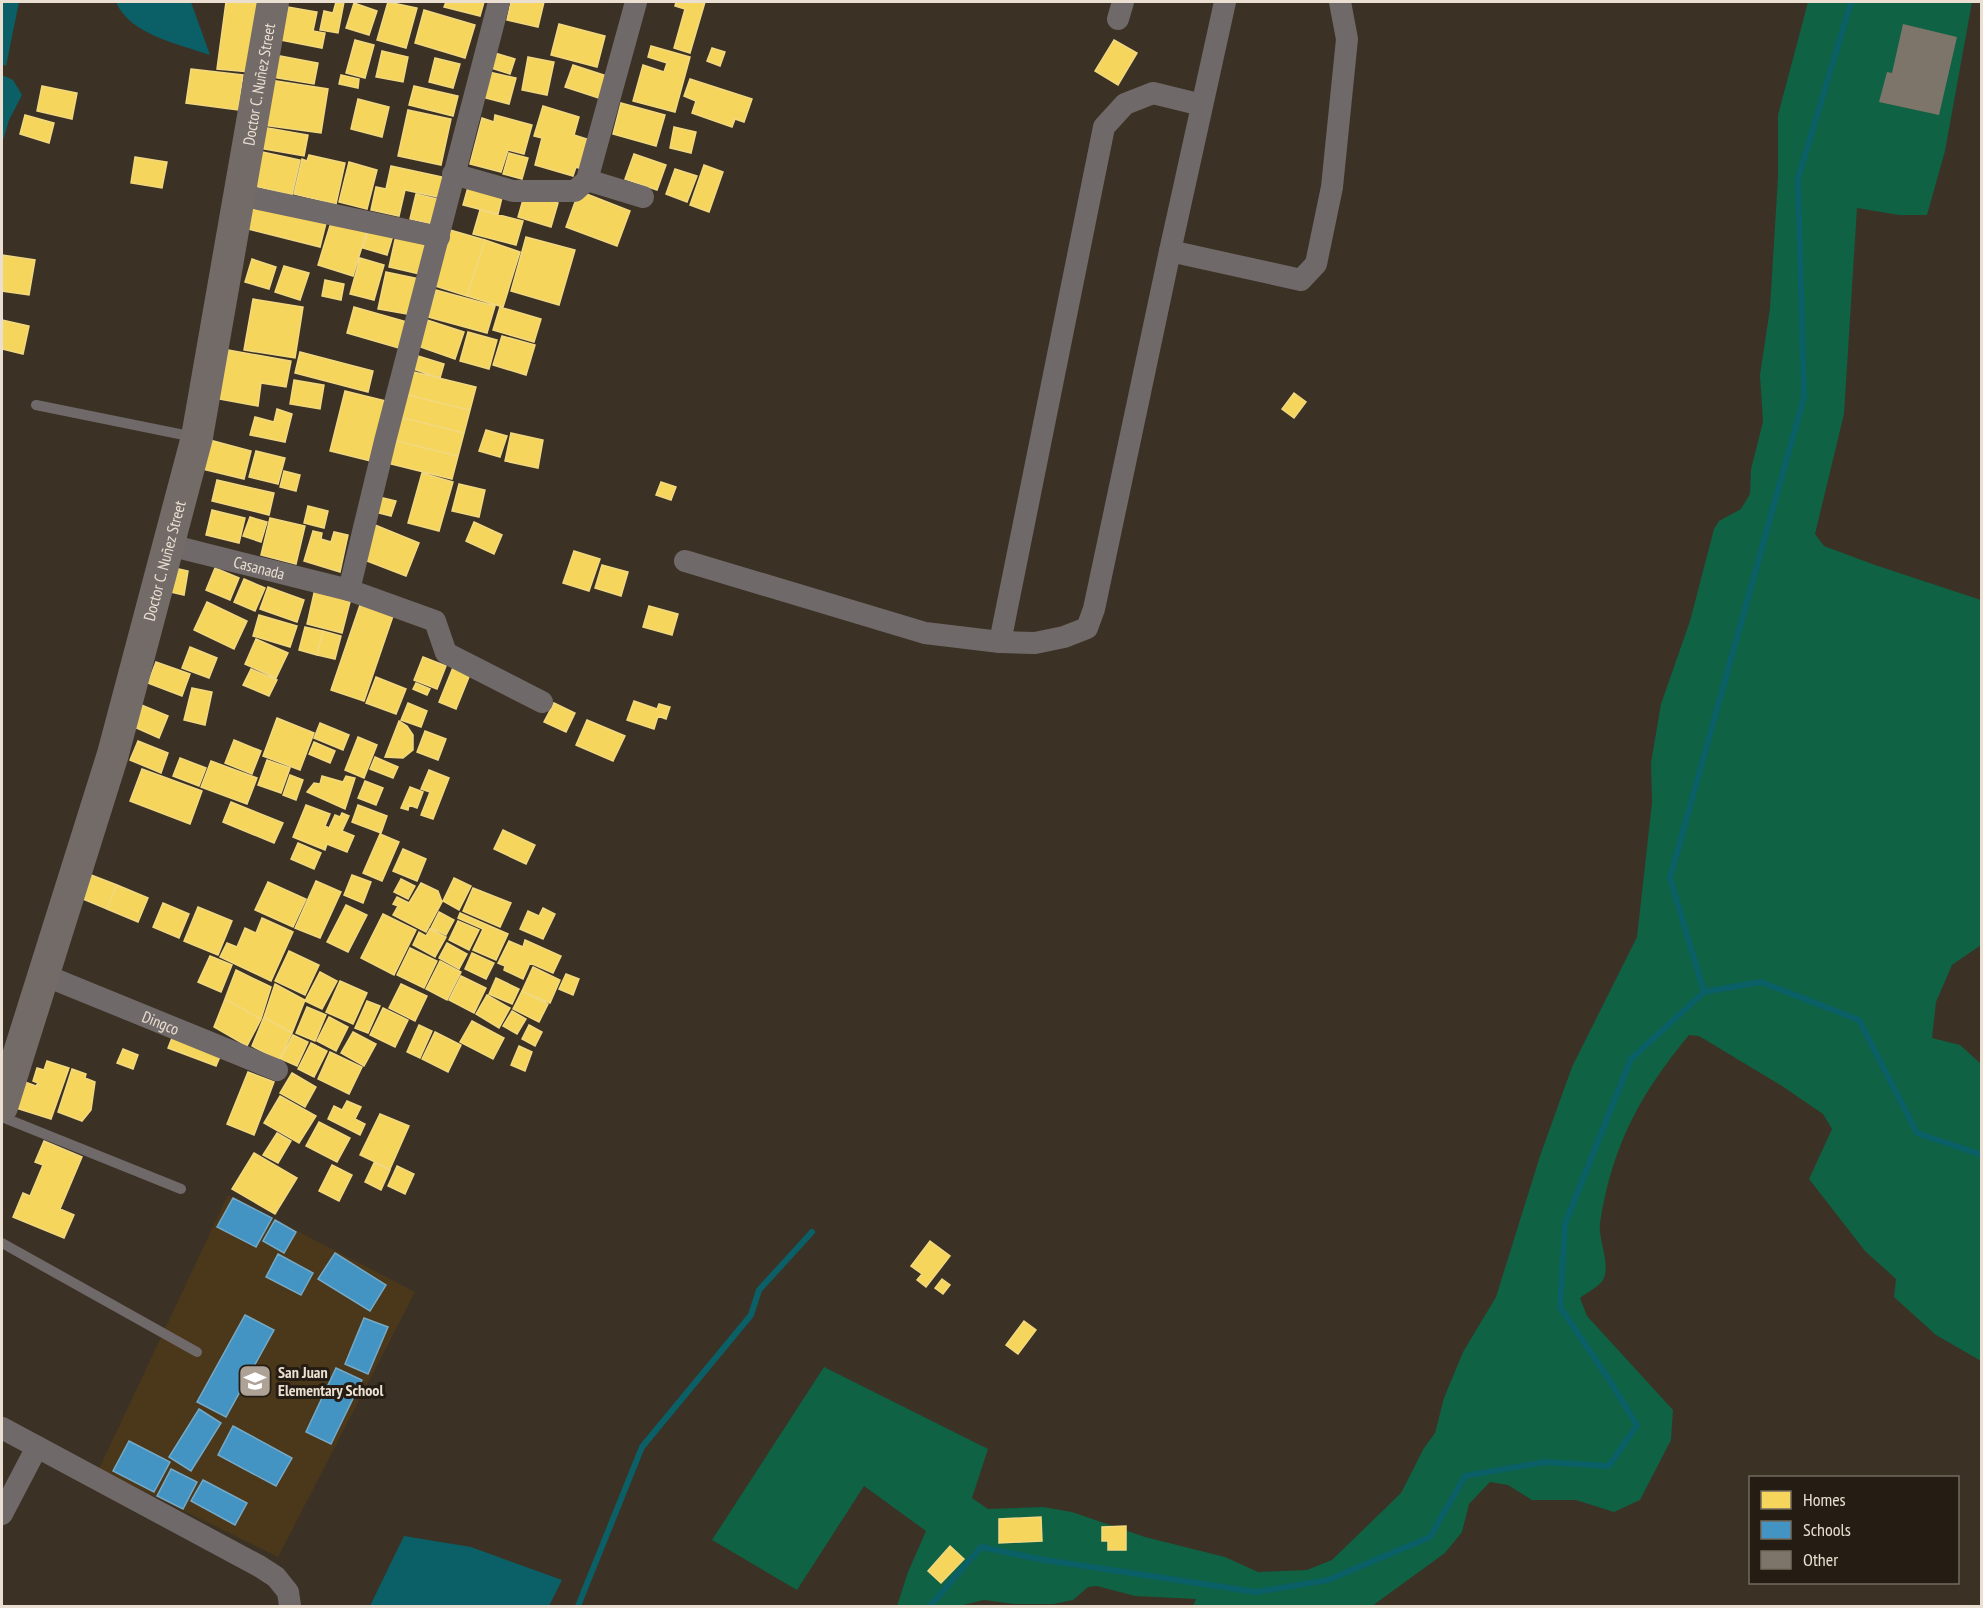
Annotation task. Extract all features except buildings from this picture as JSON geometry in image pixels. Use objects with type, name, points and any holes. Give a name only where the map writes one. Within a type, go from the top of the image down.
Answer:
[{"type":"main road","name":"Doctor C. Nuñez Street","points":[[2,1107],[113,754],[197,437],[273,2]]},
{"type":"street","points":[[349,590],[453,174],[499,2]]},
{"type":"street","points":[[453,174],[513,191],[575,191],[587,180],[636,2]]},
{"type":"street","points":[[685,561],[925,633],[1000,642],[1035,643],[1064,637],[1087,628],[1094,609],[1225,2]]},
{"type":"street","points":[[1170,251],[1301,280],[1316,264],[1332,187],[1347,39],[1340,2]]},
{"type":"street","points":[[1000,642],[1104,127],[1125,104],[1153,93],[1202,105]]},
{"type":"street","points":[[587,180],[643,197]]},
{"type":"street","points":[[240,195],[439,237]]},
{"type":"street","name":"Casanada","points":[[169,545],[349,590],[435,621],[446,653],[542,702]]},
{"type":"street","name":"Dingco","points":[[44,975],[277,1070]]},
{"type":"street","points":[[2,1428],[259,1566],[276,1577],[288,1592],[290,1606]]},
{"type":"street","points":[[2,1514],[38,1447]]},
{"type":"lane","points":[[36,405],[197,437]]},
{"type":"lane","points":[[2,1117],[181,1189]]},
{"type":"lane","points":[[2,1243],[197,1352]]},
{"type":"shaded area","name":"San Juan Elementary School","points":[[228,1195],[415,1292],[278,1557],[99,1469]]},
{"type":"green space","points":[[1808,2],[1972,2],[1945,151],[1927,215],[1899,215],[1857,208],[1844,414],[1815,534],[1824,546],[1981,600],[1981,945],[1952,965],[1936,1002],[1932,1038],[1960,1045],[1981,1064],[1981,1361],[1936,1335],[1894,1297],[1896,1279],[1865,1251],[1809,1179],[1832,1129],[1823,1114],[1782,1086],[1699,1036],[1689,1035],[1642,1100],[1621,1145],[1605,1195],[1600,1223],[1606,1265],[1604,1278],[1580,1298],[1587,1316],[1673,1410],[1671,1440],[1640,1500],[1614,1512],[1576,1500],[1532,1500],[1508,1485],[1490,1482],[1469,1504],[1462,1532],[1445,1553],[1372,1606],[1193,1606],[1196,1599],[1135,1596],[1097,1586],[1088,1587],[1073,1600],[1053,1604],[1014,1604],[984,1600],[959,1606],[897,1606],[908,1572],[926,1531],[864,1486],[797,1590],[712,1540],[824,1367],[988,1449],[972,1498],[988,1509],[1043,1507],[1072,1512],[1145,1537],[1225,1557],[1258,1572],[1307,1570],[1332,1560],[1401,1493],[1424,1448],[1435,1433],[1444,1398],[1463,1352],[1496,1297],[1540,1156],[1572,1067],[1637,937],[1652,803],[1651,763],[1661,704],[1690,621],[1714,529],[1719,521],[1741,509],[1750,494],[1751,469],[1763,422],[1760,375],[1770,308],[1778,177],[1778,115]]},
{"type":"water","points":[[2,2],[19,2],[6,66],[2,64]]},
{"type":"water","points":[[116,2],[191,2],[210,55],[170,42],[144,30],[132,23]]},
{"type":"water","points":[[2,75],[13,80],[22,95],[9,120],[2,144]]},
{"type":"water","points":[[404,1536],[471,1547],[562,1580],[549,1606],[370,1606]]},
{"type":"waterway","points":[[1704,992],[1670,878],[1804,397],[1798,179],[1851,2]]},
{"type":"waterway","points":[[930,1606],[981,1547],[1039,1559],[1256,1592],[1328,1580],[1430,1537],[1465,1476],[1545,1462],[1609,1466],[1637,1425],[1560,1307],[1565,1224],[1631,1059],[1704,992],[1761,982],[1859,1020],[1917,1133],[1982,1155]]},
{"type":"waterway","points":[[578,1606],[642,1447],[751,1315],[759,1290],[812,1232]]},
{"type":"place","name":"San Juan Elementary School","points":[[255,1381]]}]
